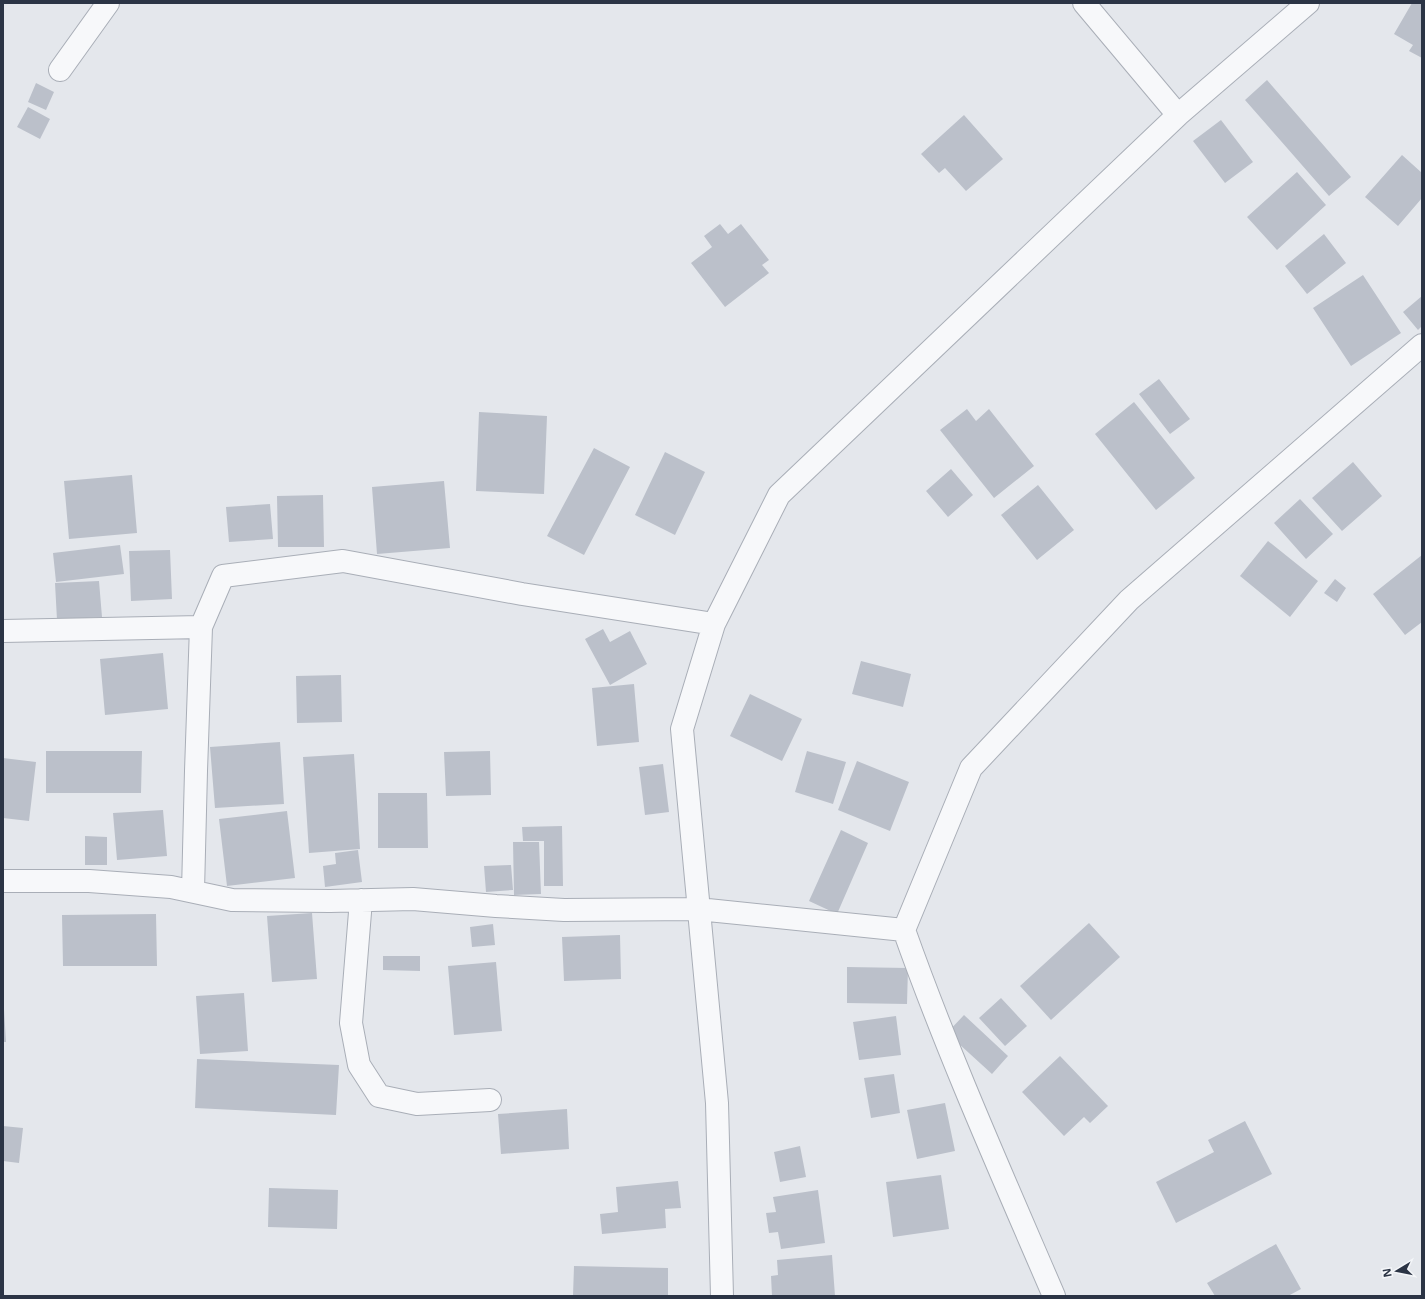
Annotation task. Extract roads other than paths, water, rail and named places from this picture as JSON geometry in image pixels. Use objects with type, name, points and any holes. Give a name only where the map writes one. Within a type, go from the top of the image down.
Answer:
[{"type":"street","points":[[60,70],[108,3]]},
{"type":"street","points":[[1084,3],[1178,115]]},
{"type":"street","points":[[722,1296],[717,1104],[682,729],[714,624],[779,496],[1178,115],[1308,3]]},
{"type":"street","points":[[1054,1296],[990,1148],[926,993],[904,930],[971,768],[1129,600],[1422,345]]},
{"type":"street","points":[[193,891],[201,627],[223,576],[342,561],[522,594],[714,624]]},
{"type":"street","points":[[3,631],[201,627]]},
{"type":"street","points":[[3,881],[89,881],[172,887],[232,900],[413,899],[564,910],[698,909],[904,930]]},
{"type":"street","points":[[361,900],[351,1023],[360,1065],[379,1096],[417,1104],[490,1100]]}]
